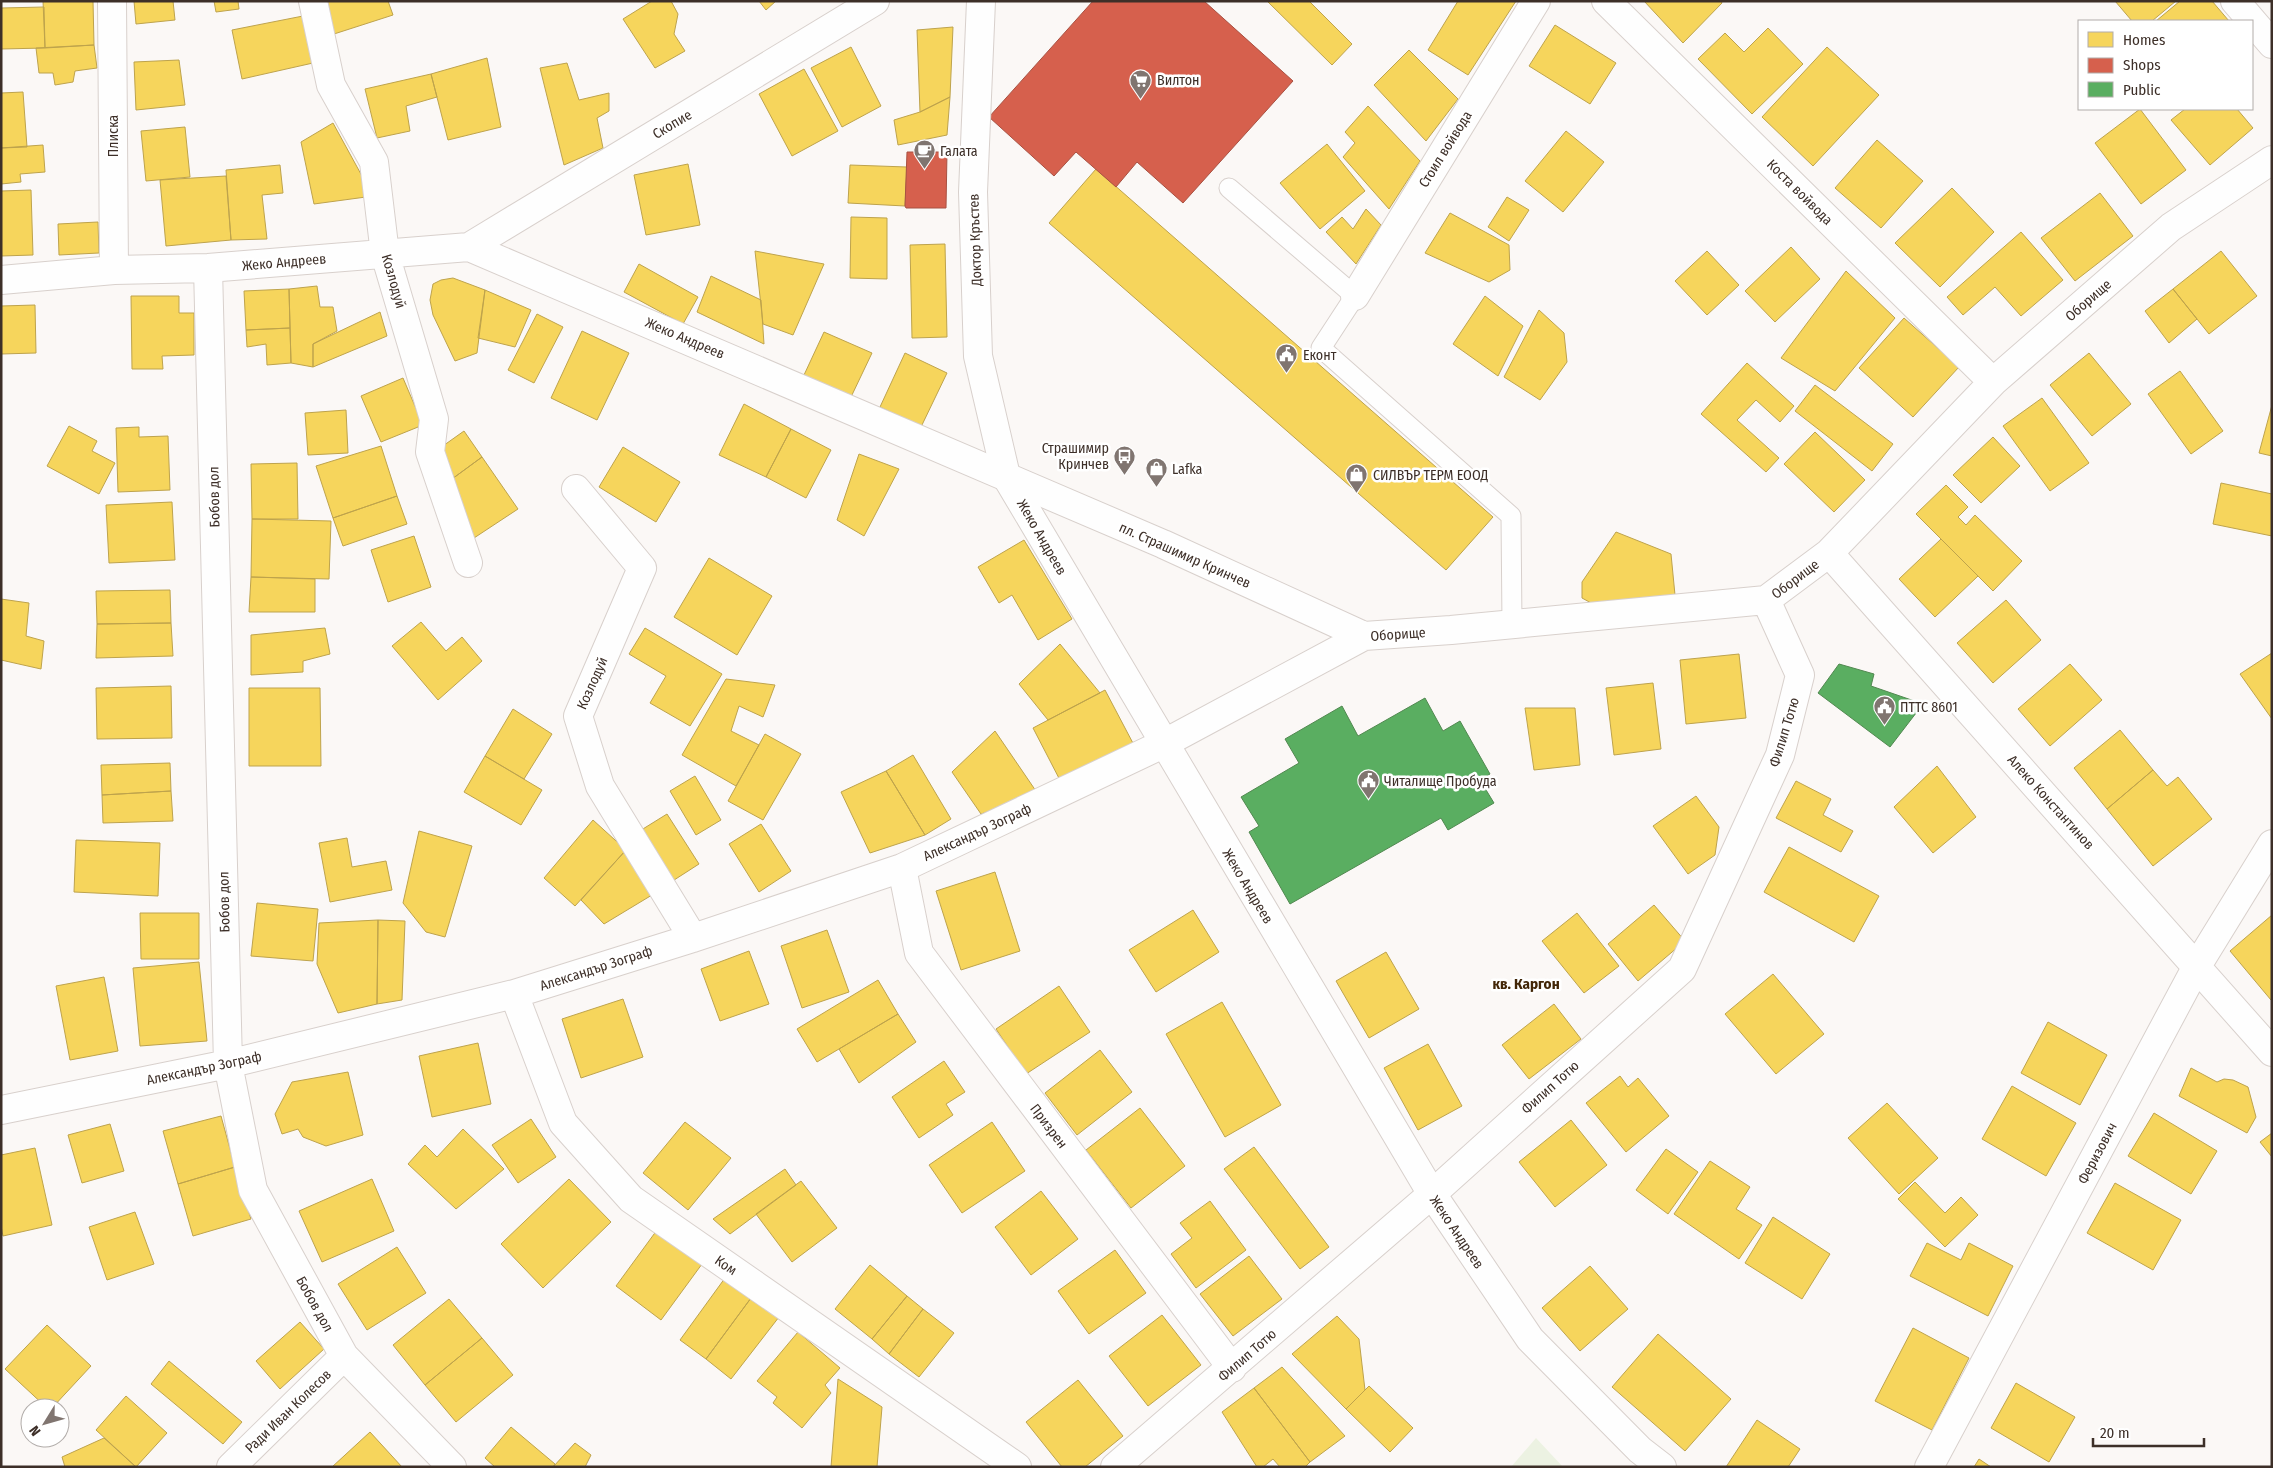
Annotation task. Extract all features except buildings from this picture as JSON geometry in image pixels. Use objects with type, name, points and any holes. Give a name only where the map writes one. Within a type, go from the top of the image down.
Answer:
[{"type":"street","name":"Плиска","points":[[112,1],[114,270]]},
{"type":"street","name":"Козлодуй","points":[[313,1],[331,84],[374,162],[385,254],[434,419],[430,452],[468,563]]},
{"type":"street","name":"Скопие","points":[[469,248],[875,1]]},
{"type":"street","name":"Доктор Кръстев","points":[[981,1],[973,192],[978,356],[1006,476]]},
{"type":"street","name":"Стоил войвода","points":[[1355,296],[1536,1]]},
{"type":"street","name":"Коста войвода","points":[[1606,1],[1993,382]]},
{"type":"street","points":[[2236,1],[2252,20]]},
{"type":"street","points":[[2253,21],[2272,44]]},
{"type":"street","name":"Оборище","points":[[1163,744],[1364,636],[1512,625],[1766,600],[1829,553],[1993,382],[2171,227],[2272,160]]},
{"type":"street","name":"Жеко Андреев","points":[[1,280],[114,270],[208,268],[469,248],[1006,476],[1163,744],[1432,1194],[1530,1339],[1640,1450],[1662,1467]]},
{"type":"street","name":"Бобов дол","points":[[208,268],[228,1064],[253,1190],[344,1356],[452,1467]]},
{"type":"street","name":"пл. Страшимир Кринчев","points":[[1006,476],[1055,499],[1163,544],[1364,636]]},
{"type":"street","name":"Козлодуй","points":[[576,489],[642,568],[578,716],[600,786],[693,938]]},
{"type":"street","name":"Алеко Константинов","points":[[1829,553],[2272,1052]]},
{"type":"street","name":"Филип Тотю","points":[[1116,1467],[1432,1194],[1682,969],[1780,755],[1800,675],[1766,600]]},
{"type":"street","name":"Александър Зограф","points":[[1,1110],[228,1064],[514,994],[693,938],[902,868],[1163,744]]},
{"type":"street","name":"Феризович","points":[[1929,1467],[2197,966],[2272,844]]},
{"type":"street","name":"Призрен","points":[[902,868],[919,953],[1232,1368]]},
{"type":"street","name":"Ком","points":[[514,994],[563,1123],[631,1199],[1017,1467]]},
{"type":"street","name":"Ради Иван Колесов","points":[[231,1467],[344,1356]]},
{"type":"lane","points":[[1229,188],[1355,296],[1321,348],[1511,516],[1512,625]]},
{"type":"green space","points":[[1536,1438],[1563,1467],[1511,1467]]},
{"type":"place","name":"Вилтон","points":[[1141,99]]},
{"type":"place","name":"Галата","points":[[924,170]]},
{"type":"place","name":"Еконт","points":[[1287,374]]},
{"type":"place","name":"Страшимир Кринчев","points":[[1125,475]]},
{"type":"place","name":"Lafka","points":[[1156,488]]},
{"type":"place","name":"СИЛВЪР ТЕРМ ЕООД","points":[[1357,494]]},
{"type":"place","name":"ПТТС 8601","points":[[1884,726]]},
{"type":"place","name":"Читалище Пробуда","points":[[1368,800]]},
{"type":"district","name":"кв. Каргон","points":[[1526,984]]}]
